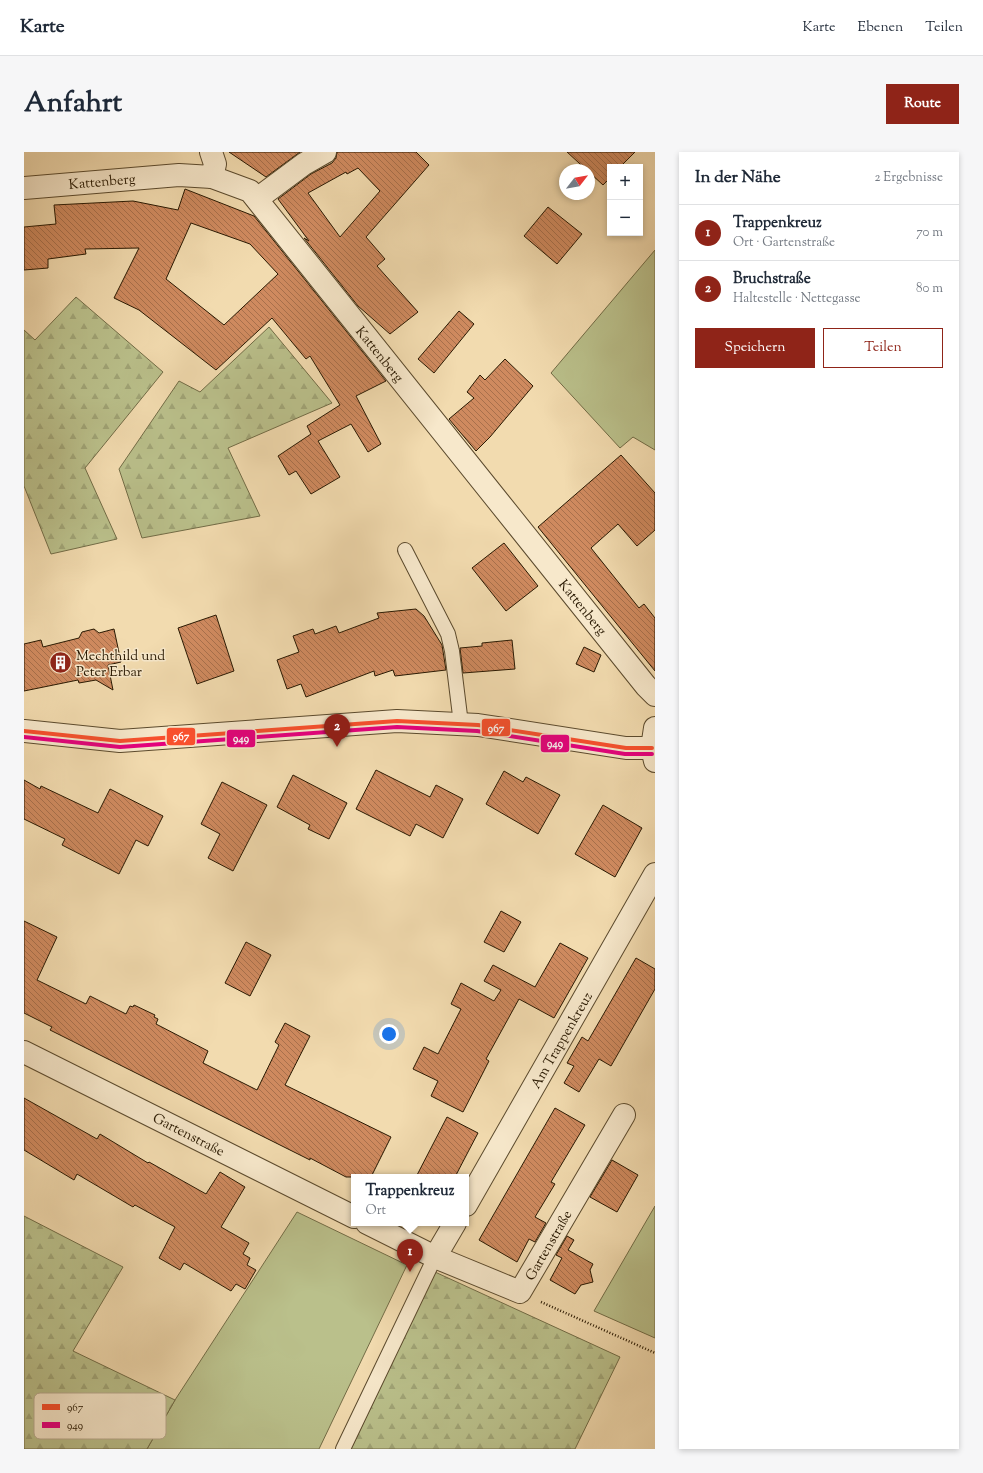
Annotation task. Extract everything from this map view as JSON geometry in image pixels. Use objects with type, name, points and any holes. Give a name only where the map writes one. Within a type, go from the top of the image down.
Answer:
[{"type":"street","points":[[211,152],[215,164],[212,177]]},
{"type":"street","points":[[257,199],[304,164],[325,152]]},
{"type":"street","name":"Kattenberg","points":[[24,188],[179,175],[212,177],[250,191],[636,674],[655,695]]},
{"type":"street","points":[[24,731],[120,741],[397,721],[478,725],[626,748],[654,746]]},
{"type":"street","name":"Am Trappenkreuz","points":[[469,1200],[655,874]]},
{"type":"street","name":"Gartenstraße","points":[[24,1052],[351,1216]]},
{"type":"street","name":"Gartenstraße","points":[[373,1226],[435,1257],[520,1292],[624,1115]]},
{"type":"street","points":[[435,1257],[453,1226]]},
{"type":"lane","points":[[404,550],[448,634],[452,651],[461,724]]},
{"type":"lane","points":[[344,1449],[435,1257]]},
{"type":"path","points":[[520,1292],[655,1353]]},
{"type":"green space","points":[[655,250],[655,450],[633,437],[620,448],[551,373]]},
{"type":"green space","points":[[76,297],[163,372],[85,468],[117,539],[51,554],[24,486],[24,330],[35,340]]},
{"type":"green space","points":[[269,327],[332,403],[228,448],[260,516],[142,538],[119,469],[179,381],[200,392]]},
{"type":"green space","points":[[655,1206],[655,1338],[594,1311]]},
{"type":"green space","points":[[297,1212],[407,1265],[319,1449],[147,1449],[153,1439],[166,1439],[166,1416]]},
{"type":"green space","points":[[24,1216],[123,1267],[73,1351],[160,1393],[34,1393],[34,1439],[153,1439],[147,1449],[24,1449]]},
{"type":"green space","points":[[435,1272],[620,1357],[575,1449],[351,1449]]},
{"type":"green space","points":[[166,1396],[175,1400],[166,1416]]},
{"type":"building","points":[[229,152],[300,152],[266,177]]},
{"type":"building","points":[[337,152],[416,152],[429,165],[366,237],[385,259],[377,266],[418,312],[390,334],[358,306],[304,238],[309,241],[278,199],[311,174],[332,163],[336,158]],"holes":[[[358,168],[380,191],[340,237],[308,193],[346,172],[347,174]]]},
{"type":"building","points":[[567,152],[635,152],[623,164],[607,164],[607,181],[603,185],[595,178],[595,164],[580,164]]},
{"type":"building","points":[[185,189],[254,216],[386,381],[356,396],[381,444],[368,452],[351,424],[318,441],[340,477],[311,494],[296,471],[289,475],[278,456],[311,434],[307,426],[340,405],[310,356],[306,359],[272,318],[216,370],[139,310],[114,298],[139,248],[85,249],[86,254],[48,259],[48,268],[24,270],[24,227],[56,224],[54,205],[133,201],[178,210]],"holes":[[[191,223],[250,244],[278,274],[224,325],[166,279]]]},
{"type":"building","points":[[548,207],[582,234],[557,264],[524,236]]},
{"type":"building","points":[[459,311],[474,324],[434,373],[418,359]]},
{"type":"building","points":[[505,359],[533,386],[490,437],[476,451],[449,419],[474,398],[467,392],[480,375],[485,380]]},
{"type":"building","points":[[621,455],[655,493],[655,530],[637,546],[618,524],[591,548],[639,608],[644,604],[655,618],[655,671],[538,527]]},
{"type":"building","points":[[504,543],[538,586],[506,611],[472,568]]},
{"type":"building","points":[[416,609],[424,616],[442,645],[446,670],[395,676],[393,670],[375,676],[374,671],[306,697],[301,684],[287,689],[277,660],[299,652],[293,636],[313,629],[315,634],[336,626],[339,633],[379,618],[377,613]]},
{"type":"building","points":[[216,615],[234,671],[197,684],[178,628]]},
{"type":"building","points":[[94,629],[99,633],[114,629],[121,662],[108,665],[113,690],[96,680],[79,683],[78,680],[24,691],[24,644],[41,640],[43,647],[79,638],[82,632]]},
{"type":"building","points":[[512,640],[515,669],[463,673],[460,648],[482,646],[482,643]]},
{"type":"building","points":[[584,647],[601,655],[594,672],[576,664]]},
{"type":"building","points":[[376,770],[430,797],[436,785],[463,799],[443,838],[416,824],[410,836],[356,809]]},
{"type":"building","points":[[504,771],[523,782],[526,777],[560,795],[538,834],[486,804]]},
{"type":"building","points":[[293,775],[347,803],[329,839],[308,829],[310,825],[277,807]]},
{"type":"building","points":[[24,780],[40,789],[41,786],[98,813],[110,789],[163,816],[148,846],[136,840],[119,874],[62,845],[65,839],[24,819]]},
{"type":"building","points":[[222,782],[267,805],[233,871],[208,858],[220,834],[201,824]]},
{"type":"building","points":[[603,805],[642,828],[615,877],[575,854]]},
{"type":"building","points":[[501,911],[521,922],[504,952],[484,942]]},
{"type":"building","points":[[24,921],[57,937],[37,980],[86,1004],[90,996],[126,1014],[130,1006],[133,1007],[134,1005],[155,1015],[154,1017],[158,1019],[156,1024],[208,1051],[203,1063],[257,1090],[279,1045],[275,1042],[285,1023],[310,1036],[285,1085],[391,1137],[372,1174],[351,1174],[351,1177],[346,1177],[50,1030],[52,1027],[24,1013]]},
{"type":"building","points":[[246,942],[271,955],[250,996],[225,983]]},
{"type":"building","points":[[560,943],[588,958],[554,1018],[519,999],[486,1059],[489,1061],[463,1112],[431,1096],[438,1081],[413,1069],[424,1047],[438,1054],[461,1009],[451,1004],[461,983],[494,1001],[501,990],[484,981],[493,965],[535,987]]},
{"type":"building","points":[[636,958],[655,969],[655,989],[611,1066],[599,1059],[579,1092],[564,1083],[574,1066],[567,1063],[582,1037],[588,1041]]},
{"type":"building","points":[[24,1098],[97,1139],[100,1134],[148,1163],[149,1162],[206,1194],[220,1172],[245,1187],[221,1227],[249,1243],[243,1254],[250,1258],[247,1265],[256,1270],[245,1289],[236,1284],[231,1291],[184,1263],[180,1270],[159,1258],[175,1227],[135,1205],[133,1207],[77,1174],[74,1180],[24,1150]]},
{"type":"building","points":[[555,1108],[585,1125],[551,1182],[555,1184],[535,1217],[546,1223],[535,1242],[529,1239],[517,1262],[479,1240]]},
{"type":"building","points":[[447,1117],[478,1133],[457,1174],[418,1174]]},
{"type":"building","points":[[612,1160],[638,1175],[617,1212],[590,1197]]},
{"type":"building","points":[[567,1236],[574,1240],[568,1250],[593,1264],[590,1270],[593,1282],[581,1285],[575,1294],[550,1280],[562,1258],[556,1255]]},
{"type":"transit line","name":"967","points":[[24,731],[120,741],[397,721],[478,725],[626,748],[652,748]]},
{"type":"transit line","name":"949","points":[[24,737],[120,747],[397,727],[477,731],[625,754],[652,754]]},
{"type":"place","name":"Mechthild und Peter Erbar","points":[[60,663]]},
{"type":"place","name":"Bruchstraße","points":[[337,747]]},
{"type":"place","name":"Trappenkreuz","points":[[410,1272]]}]
